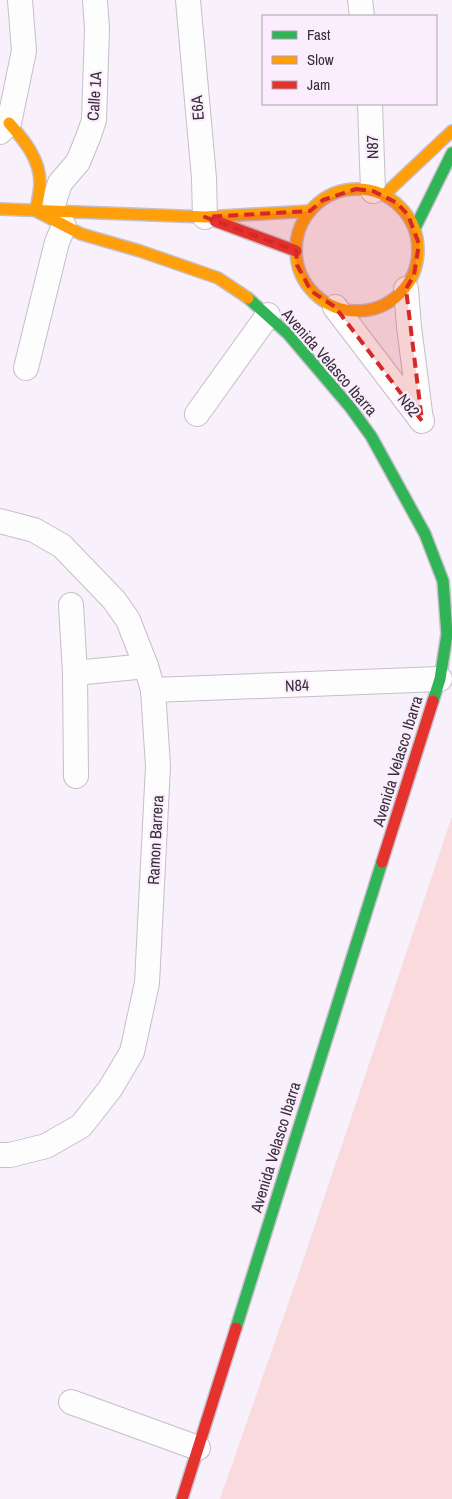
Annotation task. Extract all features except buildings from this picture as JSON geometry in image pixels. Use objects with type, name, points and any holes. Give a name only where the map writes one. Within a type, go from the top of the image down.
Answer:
[{"type":"street","points":[[20,0],[24,50],[5,128],[30,148],[37,166],[40,184],[50,216]]},
{"type":"street","name":"Calle 1A","points":[[26,368],[57,242],[50,216],[60,183],[78,162],[94,120],[97,29],[95,0]]},
{"type":"street","name":"E6A","points":[[188,0],[204,178],[205,217]]},
{"type":"street","points":[[360,0],[362,15]]},
{"type":"street","name":"N87","points":[[370,105],[378,193]]},
{"type":"street","points":[[378,193],[452,132]]},
{"type":"street","points":[[415,228],[452,153]]},
{"type":"street","points":[[356,189],[378,193],[397,203],[408,215],[415,228],[419,244],[418,260],[414,275],[406,289],[394,300],[380,308],[366,311],[350,311],[334,307],[322,301],[311,291],[303,279],[296,251],[297,237],[302,223],[310,211],[323,200],[339,192],[356,189]]},
{"type":"street","points":[[0,209],[50,216],[205,217],[310,211]]},
{"type":"street","name":"Avenida Velasco Ibarra","points":[[50,216],[80,234],[218,278],[249,298],[268,315],[288,334],[371,436],[425,534],[443,581],[447,634],[440,679],[182,1499]]},
{"type":"street","points":[[205,217],[296,251]]},
{"type":"street","name":"N82","points":[[334,307],[422,421],[409,327],[406,289]]},
{"type":"street","points":[[197,414],[268,315]]},
{"type":"street","name":"Ramon Barrera","points":[[0,521],[34,530],[62,546],[114,600],[128,620],[153,690],[158,766],[147,983],[132,1052],[110,1089],[81,1126],[46,1146],[10,1155],[0,1155]]},
{"type":"street","points":[[71,605],[75,673],[76,776]]},
{"type":"street","points":[[75,673],[146,666]]},
{"type":"street","name":"N84","points":[[153,690],[440,679]]},
{"type":"street","points":[[71,1402],[198,1448]]},
{"type":"highlighted area","points":[[356,189],[373,191],[397,203],[408,215],[419,244],[414,275],[406,289],[422,421],[335,307],[311,291],[297,265],[296,251],[205,217],[310,211],[323,200]]},
{"type":"shaded area","points":[[452,816],[452,1499],[220,1499],[303,1261]]},
{"type":"traffic: fast","points":[[415,228],[452,153]]},
{"type":"traffic: fast","points":[[248,298],[288,334],[350,407],[371,436],[425,534],[443,581],[447,634],[440,679],[433,701]]},
{"type":"traffic: fast","points":[[236,1328],[382,862]]},
{"type":"traffic: slow","points":[[9,123],[30,150],[37,166],[40,190],[36,211],[81,234],[140,251],[218,278],[248,298]]},
{"type":"traffic: slow","points":[[384,195],[452,131]]},
{"type":"traffic: slow","points":[[357,189],[380,193],[400,207],[414,227],[418,250],[414,273],[400,293],[380,307],[357,311],[334,307],[314,293],[300,273],[296,250],[300,227],[314,207],[334,193],[357,189]]},
{"type":"traffic: slow","points":[[0,209],[205,217],[310,211]]},
{"type":"traffic: jam","points":[[215,221],[296,251]]},
{"type":"traffic: jam","points":[[382,862],[433,701]]},
{"type":"traffic: jam","points":[[182,1499],[236,1328]]}]
